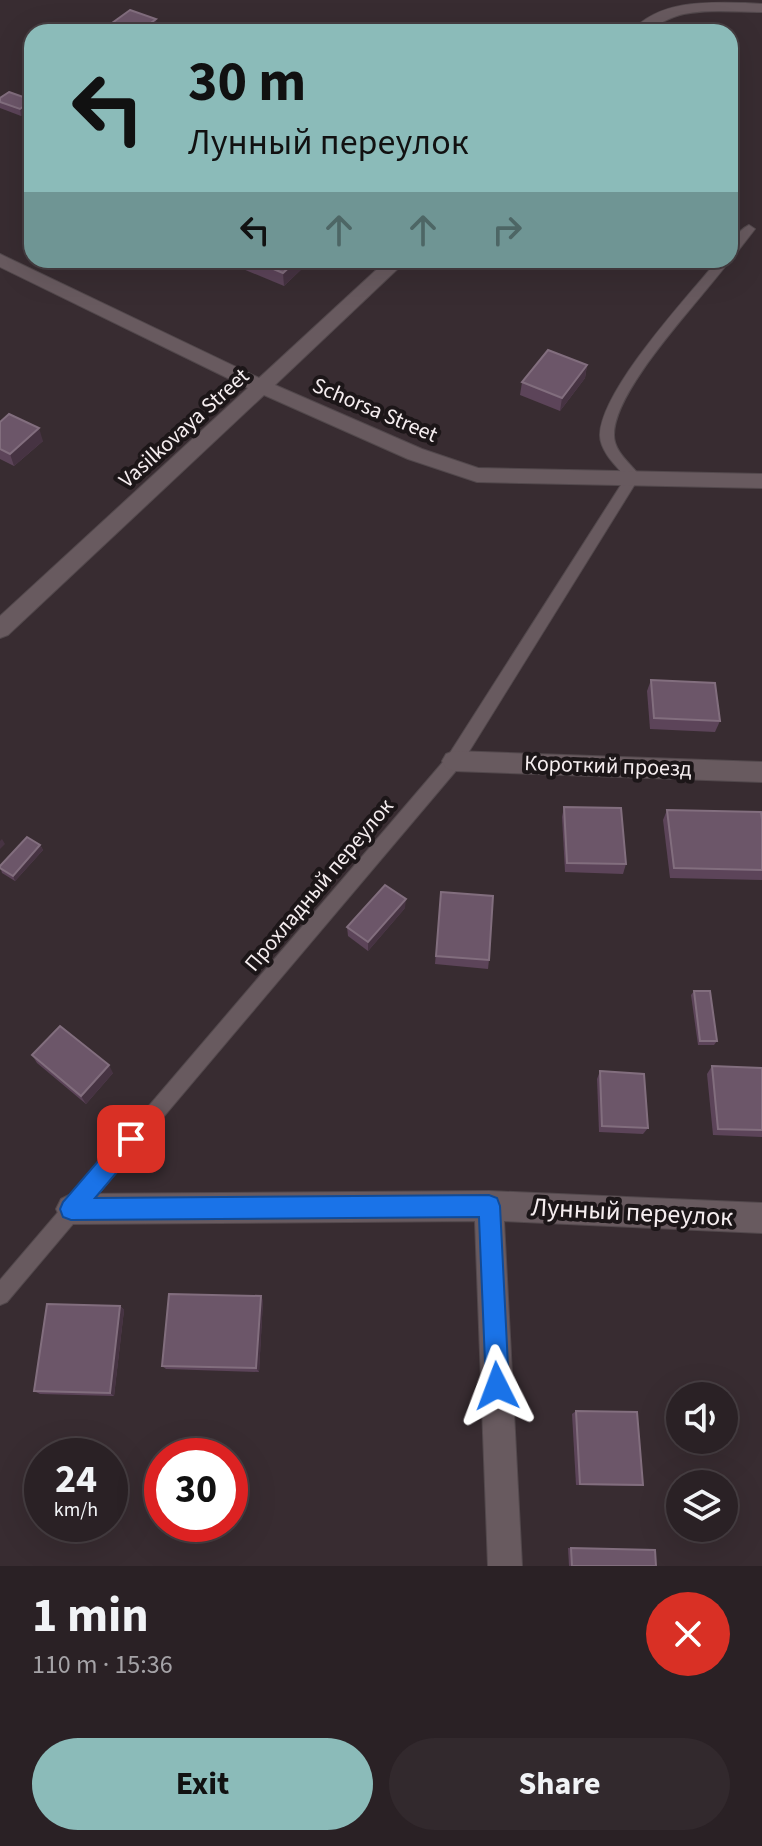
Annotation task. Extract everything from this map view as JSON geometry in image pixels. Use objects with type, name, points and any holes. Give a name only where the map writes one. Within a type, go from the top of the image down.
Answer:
[{"type":"street","points":[[647,24],[673,10],[762,8]]},
{"type":"street","name":"Schorsa Street","points":[[0,260],[264,388],[415,454],[477,475],[762,481]]},
{"type":"street","name":"Vasilkovaya Street","points":[[0,629],[264,388],[390,268]]},
{"type":"street","name":"Короткий проезд","points":[[454,761],[762,772]]},
{"type":"street","points":[[489,1206],[505,1566]]},
{"type":"street","name":"Лунный переулок","points":[[71,1209],[489,1206],[762,1218]]},
{"type":"lane","points":[[738,243],[749,229]]},
{"type":"lane","points":[[633,476],[610,449],[607,433],[612,413],[626,387],[718,268]]},
{"type":"lane","name":"Прохладный переулок","points":[[0,1295],[454,761],[633,476]]},
{"type":"building","points":[[130,10],[156,19],[149,24],[111,24]]},
{"type":"building","points":[[9,92],[24,97],[24,106],[20,109],[0,102],[0,98]]},
{"type":"building","points":[[271,268],[288,268],[283,273]]},
{"type":"building","points":[[548,350],[587,365],[562,398],[522,382]]},
{"type":"building","points":[[9,414],[39,428],[10,454],[0,449],[0,422]]},
{"type":"building","points":[[651,680],[715,683],[720,721],[654,718]]},
{"type":"building","points":[[564,807],[621,808],[626,864],[567,863]]},
{"type":"building","points":[[667,810],[761,812],[762,870],[674,868]]},
{"type":"building","points":[[27,837],[40,845],[13,876],[0,866]]},
{"type":"building","points":[[385,885],[406,899],[368,942],[347,927]]},
{"type":"building","points":[[441,892],[493,896],[489,960],[436,956]]},
{"type":"building","points":[[694,991],[710,991],[717,1041],[700,1041]]},
{"type":"building","points":[[60,1026],[109,1065],[81,1096],[32,1055]]},
{"type":"building","points":[[712,1066],[762,1068],[762,1130],[718,1129]]},
{"type":"building","points":[[600,1071],[644,1074],[648,1128],[602,1126]]},
{"type":"building","points":[[169,1294],[261,1296],[256,1368],[162,1366]]},
{"type":"building","points":[[47,1304],[120,1306],[110,1393],[34,1391]]},
{"type":"building","points":[[576,1411],[637,1412],[643,1485],[580,1484]]},
{"type":"building","points":[[571,1548],[655,1550],[656,1566],[572,1566]]},
{"type":"route","points":[[131,1139],[71,1209],[489,1206],[497,1386]]}]
